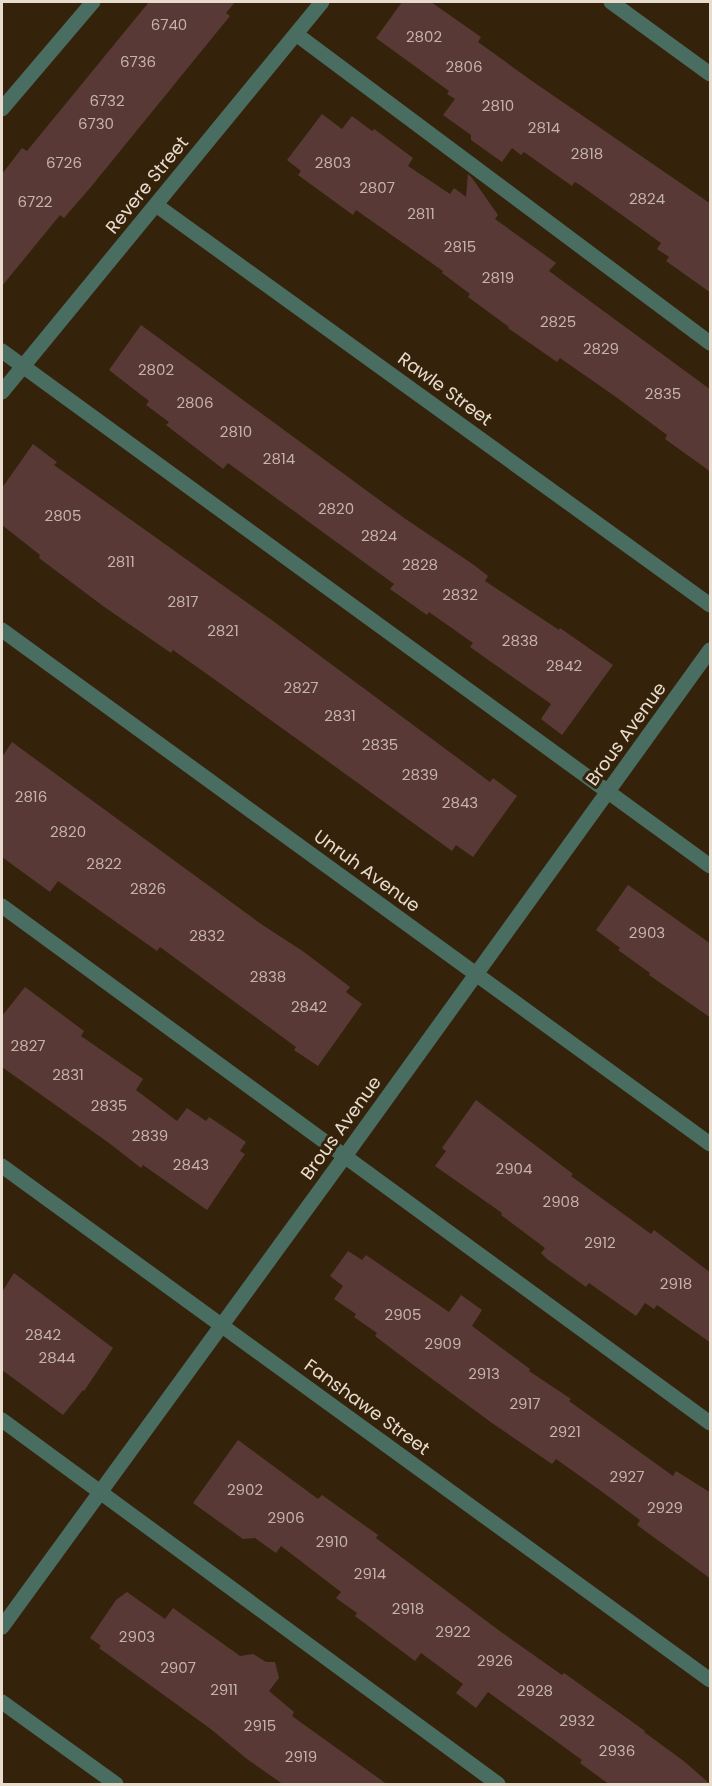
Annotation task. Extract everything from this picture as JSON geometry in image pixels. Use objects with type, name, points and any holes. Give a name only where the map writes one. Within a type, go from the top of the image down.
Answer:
[{"type":"street","points":[[2,109],[93,2]]},
{"type":"street","name":"Revere Street","points":[[2,392],[322,2]]},
{"type":"street","points":[[610,2],[711,74]]},
{"type":"street","points":[[296,34],[711,343]]},
{"type":"street","name":"Rawle Street","points":[[156,205],[711,605]]},
{"type":"street","points":[[2,351],[711,866]]},
{"type":"street","name":"Unruh Avenue","points":[[2,630],[711,1144]]},
{"type":"street","name":"Brous Avenue","points":[[2,1627],[711,650]]},
{"type":"street","points":[[2,906],[711,1423]]},
{"type":"street","name":"Fanshawe Street","points":[[2,1166],[711,1680]]},
{"type":"street","points":[[2,1420],[498,1785]]},
{"type":"street","points":[[2,1702],[116,1785]]},
{"type":"building","points":[[149,2],[235,2],[226,13],[230,16],[90,188],[64,218],[60,215],[2,286],[2,174],[22,148],[27,151]]},
{"type":"building","points":[[402,2],[431,2],[481,37],[478,42],[532,81],[711,204],[711,293],[666,261],[669,257],[657,249],[661,243],[580,185],[575,182],[572,186],[524,152],[521,155],[512,148],[502,162],[471,140],[471,135],[443,115],[455,99],[447,94],[449,91],[376,38]]},
{"type":"building","points":[[322,114],[342,129],[352,116],[372,131],[374,129],[413,158],[408,166],[450,194],[454,188],[466,197],[468,174],[498,215],[495,219],[556,263],[549,271],[711,390],[711,472],[665,439],[667,435],[616,397],[560,358],[557,362],[508,328],[468,297],[470,294],[442,273],[443,271],[356,210],[353,215],[298,175],[301,171],[287,160]]},
{"type":"building","points":[[141,325],[404,518],[474,565],[488,576],[485,581],[559,630],[560,628],[613,665],[562,735],[541,719],[551,704],[470,647],[473,643],[429,612],[427,615],[390,589],[394,584],[228,463],[223,469],[166,425],[169,422],[146,405],[149,401],[109,370]]},
{"type":"building","points":[[33,444],[57,462],[54,465],[273,621],[490,782],[493,778],[517,796],[473,857],[456,845],[452,851],[173,650],[171,653],[103,606],[39,558],[40,555],[2,525],[2,488]]},
{"type":"building","points":[[12,742],[350,987],[346,992],[362,1004],[318,1066],[294,1050],[296,1047],[160,947],[157,951],[58,881],[50,892],[2,857],[2,757]]},
{"type":"building","points":[[628,885],[711,944],[711,1018],[649,975],[650,973],[618,950],[620,948],[596,930]]},
{"type":"building","points":[[25,987],[84,1031],[81,1036],[143,1079],[136,1090],[177,1121],[187,1108],[206,1121],[209,1117],[246,1142],[240,1151],[245,1154],[207,1210],[143,1165],[141,1168],[2,1067],[2,1016]]},
{"type":"building","points":[[476,1100],[573,1174],[571,1176],[651,1234],[654,1230],[711,1273],[711,1343],[657,1305],[654,1309],[645,1303],[636,1316],[589,1283],[586,1287],[547,1259],[541,1253],[545,1248],[501,1215],[502,1213],[435,1166],[446,1151],[442,1148]]},
{"type":"building","points":[[348,1251],[362,1260],[366,1255],[449,1312],[461,1295],[482,1310],[472,1326],[530,1369],[529,1371],[571,1399],[569,1401],[673,1476],[676,1471],[711,1493],[711,1579],[637,1525],[640,1520],[601,1491],[556,1459],[552,1464],[416,1367],[375,1336],[377,1333],[354,1317],[356,1314],[334,1299],[343,1286],[330,1276]]},
{"type":"building","points":[[14,1273],[113,1348],[84,1391],[63,1415],[2,1370],[2,1292]]},
{"type":"building","points":[[238,1440],[318,1499],[322,1495],[378,1535],[376,1538],[501,1632],[562,1675],[564,1673],[645,1731],[711,1785],[610,1785],[580,1763],[582,1760],[488,1692],[476,1708],[456,1693],[463,1684],[421,1653],[415,1661],[355,1616],[357,1613],[336,1598],[341,1592],[281,1546],[276,1553],[255,1538],[243,1539],[193,1503]]},
{"type":"building","points":[[127,1592],[165,1619],[173,1608],[240,1656],[253,1654],[266,1662],[275,1662],[279,1678],[269,1691],[294,1712],[292,1716],[388,1785],[284,1785],[247,1759],[212,1730],[99,1648],[101,1646],[90,1638],[116,1600]]}]
